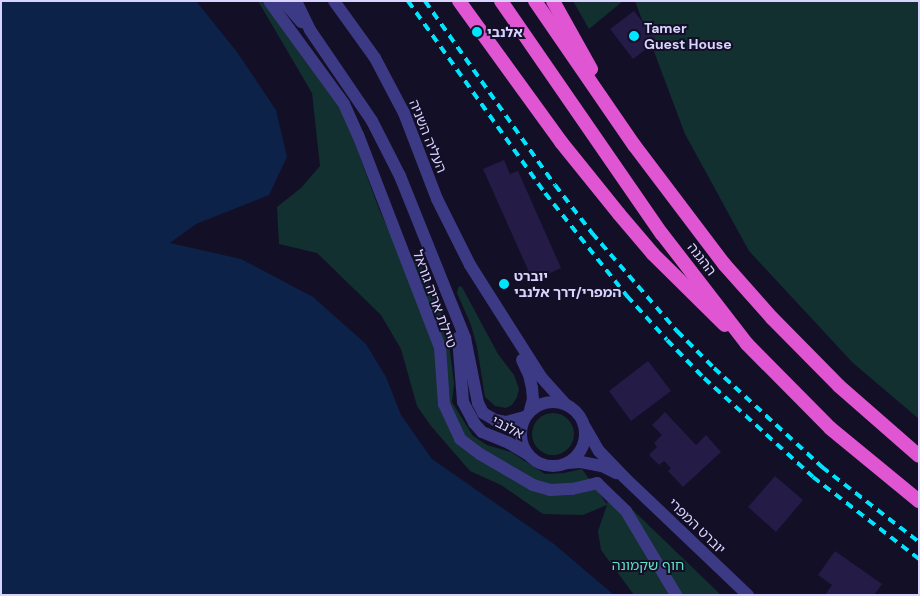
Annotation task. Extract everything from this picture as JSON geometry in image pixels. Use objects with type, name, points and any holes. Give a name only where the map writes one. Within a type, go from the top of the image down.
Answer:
[{"type":"highway","name":"ההגנה","points":[[501,1],[662,234],[747,344],[830,428],[919,501]]},
{"type":"highway","name":"ההגנה","points":[[535,1],[634,145],[724,264],[772,318],[839,386],[919,456]]},
{"type":"highway","points":[[553,1],[634,145]]},
{"type":"highway","points":[[460,3],[562,142],[619,214],[680,283],[747,344]]},
{"type":"street","name":"טיילת אריה גוראל","points":[[269,1],[344,104],[358,135],[440,347],[444,404],[460,439],[480,454],[533,485],[550,490],[596,483],[626,511],[676,595]]},
{"type":"street","name":"אלנבי","points":[[283,1],[310,30],[364,108],[400,176],[465,338],[474,391],[483,413],[495,420],[506,422],[528,414]]},
{"type":"street","name":"אלנבי","points":[[296,1],[310,30]]},
{"type":"street","name":"העליה השניה","points":[[334,1],[375,58],[392,89],[404,113],[455,238],[529,375],[533,399],[528,414]]},
{"type":"street","name":"העליה השניה","points":[[483,288],[541,377],[566,404]]},
{"type":"street","name":"אלנבי","points":[[452,309],[460,352],[463,402],[474,423],[482,432],[509,443],[528,454]]},
{"type":"street","points":[[556,401],[566,404],[578,414],[585,427],[585,438],[582,448],[576,457],[557,467],[546,466],[536,462],[528,454],[520,436],[528,414],[545,402],[556,401]]},
{"type":"street","name":"יוברט המפרי","points":[[585,427],[599,451],[625,478],[748,595]]},
{"type":"street","name":"יוברט המפרי","points":[[567,463],[581,462],[602,466],[625,478]]},
{"type":"green space","name":"חוף שקמונה","points":[[258,1],[261,1],[317,68],[340,103],[379,209],[394,242],[423,268],[443,314],[454,383],[452,402],[473,436],[487,445],[511,452],[545,474],[564,473],[582,469],[607,504],[609,487],[721,595],[634,595],[601,550],[598,531],[607,505],[583,515],[543,514],[501,485],[470,471],[431,426],[417,406],[401,349],[381,315],[317,253],[279,244],[277,207],[301,188],[320,166],[312,93]]},
{"type":"green space","points":[[573,1],[623,1],[589,29]]},
{"type":"green space","points":[[635,1],[919,1],[919,419],[853,363],[749,251],[685,134]]},
{"type":"green space","points":[[459,286],[462,287],[498,354],[514,375],[519,389],[512,405],[506,408],[495,406],[485,397],[477,347],[471,325],[457,293]]},
{"type":"green space","points":[[557,413],[565,416],[571,422],[574,434],[571,446],[565,452],[549,455],[541,452],[535,446],[532,430],[535,422],[541,416]]},
{"type":"water","points":[[1,1],[196,1],[237,52],[276,110],[287,157],[269,195],[196,224],[170,243],[241,259],[313,297],[366,344],[386,377],[401,415],[432,459],[554,544],[614,595],[1,595]]},
{"type":"building","points":[[634,11],[657,41],[633,59],[610,29]]},
{"type":"building","points":[[504,160],[510,174],[518,171],[561,268],[533,281],[483,169]]},
{"type":"building","points":[[648,361],[671,391],[631,421],[609,391]]},
{"type":"building","points":[[665,412],[696,445],[706,435],[721,452],[683,487],[668,471],[671,468],[664,461],[659,465],[649,455],[657,447],[654,443],[662,435],[652,425]]},
{"type":"building","points":[[775,476],[803,500],[776,532],[748,507]]},
{"type":"building","points":[[835,551],[882,584],[874,595],[825,595],[832,585],[818,575]]},
{"type":"railway","points":[[408,1],[545,193],[627,296],[667,340],[704,378],[813,477],[919,559]]},
{"type":"railway","points":[[425,1],[555,185],[592,233],[677,331],[714,368],[822,467],[919,542]]},
{"type":"place","name":"אלנבי","points":[[477,32]]},
{"type":"place","name":"Tamer Guest House","points":[[634,36]]},
{"type":"place","name":"יוברט המפרי/דרך אלנבי","points":[[504,284]]}]
